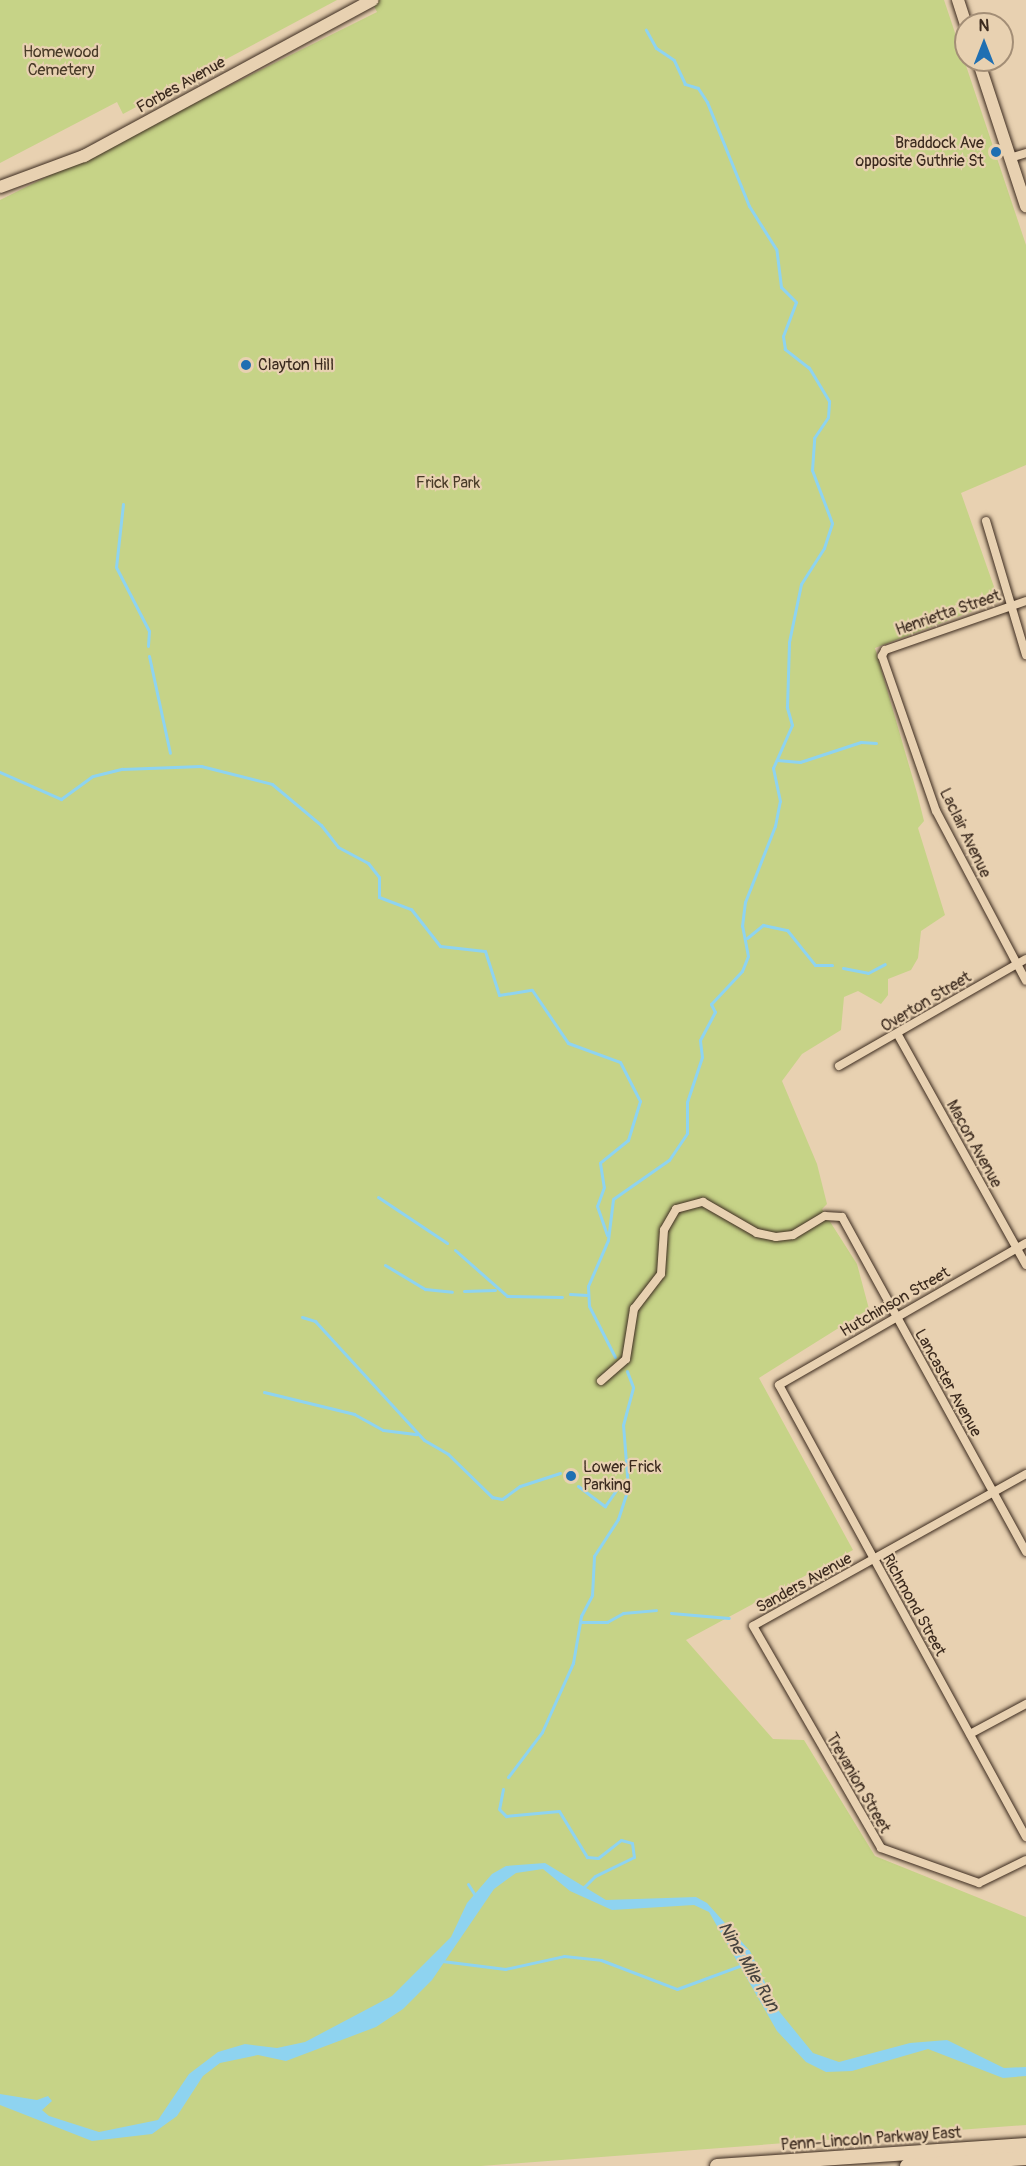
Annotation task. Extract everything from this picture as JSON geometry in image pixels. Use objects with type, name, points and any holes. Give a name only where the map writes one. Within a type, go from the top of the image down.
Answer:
[{"type":"highway","name":"Penn-Lincoln Parkway East","points":[[717,2166],[1026,2145]]},
{"type":"highway","name":"Penn-Lincoln Parkway East","points":[[907,2166],[1026,2158]]},
{"type":"highway","points":[[938,2164],[1026,2166]]},
{"type":"main road","name":"Forbes Avenue","points":[[0,187],[84,156],[372,0]]},
{"type":"main road","points":[[982,72],[1026,206]]},
{"type":"street","points":[[1010,158],[1026,153]]},
{"type":"street","points":[[986,521],[1026,655]]},
{"type":"street","name":"Henrietta Street","points":[[882,656],[885,650],[1026,601]]},
{"type":"street","name":"Laclair Avenue","points":[[882,656],[936,811],[1026,981]]},
{"type":"street","name":"Overton Street","points":[[839,1066],[898,1029],[1026,959]]},
{"type":"street","name":"Macon Avenue","points":[[898,1029],[1026,1265]]},
{"type":"street","name":"Lancaster Avenue","points":[[601,1381],[626,1359],[634,1309],[661,1274],[664,1230],[676,1209],[703,1202],[757,1233],[776,1237],[794,1235],[834,1214],[849,1225],[895,1315],[1026,1552]]},
{"type":"street","name":"Hutchinson Street","points":[[779,1385],[895,1315],[1026,1243]]},
{"type":"street","name":"Richmond Street","points":[[779,1385],[1026,1837]]},
{"type":"street","name":"Sanders Avenue","points":[[753,1626],[1026,1474]]},
{"type":"street","name":"Trevanion Street","points":[[753,1626],[881,1848],[979,1883],[1026,1860]]},
{"type":"street","points":[[970,1734],[1026,1704]]},
{"type":"green space","name":"Homewood Cemetery","points":[[0,0],[337,0],[123,114],[117,102],[0,163]]},
{"type":"green space","name":"Frick Park","points":[[371,0],[944,0],[954,30],[954,72],[968,72],[1026,245],[1026,465],[961,493],[999,601],[875,648],[924,821],[918,828],[945,915],[921,931],[918,958],[911,970],[888,979],[888,995],[881,1004],[858,991],[844,997],[841,1030],[802,1054],[782,1081],[817,1164],[827,1204],[822,1209],[857,1264],[869,1309],[759,1378],[853,1550],[686,1640],[773,1739],[804,1740],[875,1856],[1026,1917],[1026,2125],[481,2166],[0,2166],[0,200],[377,12]]},
{"type":"water","name":"Nine Mile Run","points":[[545,1863],[606,1900],[696,1897],[707,1903],[750,1951],[778,2010],[813,2053],[839,2062],[910,2043],[947,2040],[1004,2068],[1026,2067],[1026,2076],[1003,2078],[928,2049],[852,2071],[826,2072],[806,2062],[777,2031],[709,1912],[694,1905],[612,1910],[570,1891],[543,1869],[516,1873],[494,1889],[432,1980],[403,2009],[376,2027],[286,2061],[258,2055],[220,2063],[203,2076],[177,2116],[152,2134],[92,2141],[0,2105],[0,2094],[37,2100],[48,2096],[52,2101],[42,2110],[49,2116],[99,2132],[158,2120],[189,2074],[218,2052],[245,2044],[277,2048],[305,2042],[392,1996],[451,1937],[467,1903],[492,1874],[506,1866]]},
{"type":"waterway","points":[[615,1357],[589,1306],[588,1286],[608,1240],[613,1199],[669,1160],[687,1133],[687,1102],[702,1057],[700,1040],[715,1012],[711,1004],[742,971],[748,956],[742,926],[745,902],[775,826],[780,801],[773,768],[792,725],[787,707],[789,642],[801,584],[824,548],[832,523],[812,470],[814,438],[828,417],[829,401],[809,368],[785,349],[783,336],[796,302],[781,287],[776,249],[749,206],[707,102],[698,88],[685,84],[674,60],[656,48],[646,30]]},
{"type":"waterway","points":[[123,504],[116,567],[149,631],[148,646]]},
{"type":"waterway","points":[[149,656],[170,753]]},
{"type":"waterway","points":[[777,760],[800,762],[861,742],[876,743]]},
{"type":"waterway","points":[[0,772],[61,799],[93,776],[122,769],[201,766],[272,784],[321,825],[338,847],[368,863],[379,877],[379,897],[411,909],[440,946],[485,951],[499,995],[532,990],[568,1043],[620,1062],[640,1101],[628,1140],[600,1163],[604,1187],[597,1206],[607,1235]]},
{"type":"waterway","points":[[747,938],[763,925],[787,930],[815,965],[832,965]]},
{"type":"waterway","points":[[843,968],[868,973],[885,964]]},
{"type":"waterway","points":[[378,1197],[447,1243]]},
{"type":"waterway","points":[[455,1250],[507,1296],[562,1297]]},
{"type":"waterway","points":[[385,1265],[425,1289],[452,1292]]},
{"type":"waterway","points":[[464,1291],[495,1290]]},
{"type":"waterway","points":[[570,1294],[587,1295]]},
{"type":"waterway","points":[[302,1317],[315,1321],[424,1440],[448,1454],[492,1497],[502,1499],[520,1486],[560,1473]]},
{"type":"waterway","points":[[508,1777],[542,1732],[573,1663],[581,1616],[592,1595],[594,1556],[618,1519],[628,1488],[623,1425],[633,1387],[627,1371]]},
{"type":"waterway","points":[[264,1392],[354,1414],[383,1430],[417,1434]]},
{"type":"waterway","points":[[578,1486],[605,1506],[619,1486],[628,1488]]},
{"type":"waterway","points":[[580,1622],[607,1622],[623,1613],[656,1610]]},
{"type":"waterway","points":[[671,1613],[729,1618]]},
{"type":"waterway","points":[[503,1789],[499,1809],[506,1816],[559,1811],[587,1857],[598,1858],[621,1840],[632,1843],[634,1857],[595,1876],[581,1890]]},
{"type":"waterway","points":[[468,1884],[475,1895]]},
{"type":"waterway","name":"Nine Mile Run","points":[[442,1961],[505,1969],[564,1956],[601,1960],[677,1989],[742,1965]]},
{"type":"place","name":"Braddock Ave opposite Guthrie St","points":[[996,152]]},
{"type":"place","name":"Clayton Hill","points":[[246,365]]},
{"type":"place","name":"Lower Frick Parking","points":[[571,1476]]}]
